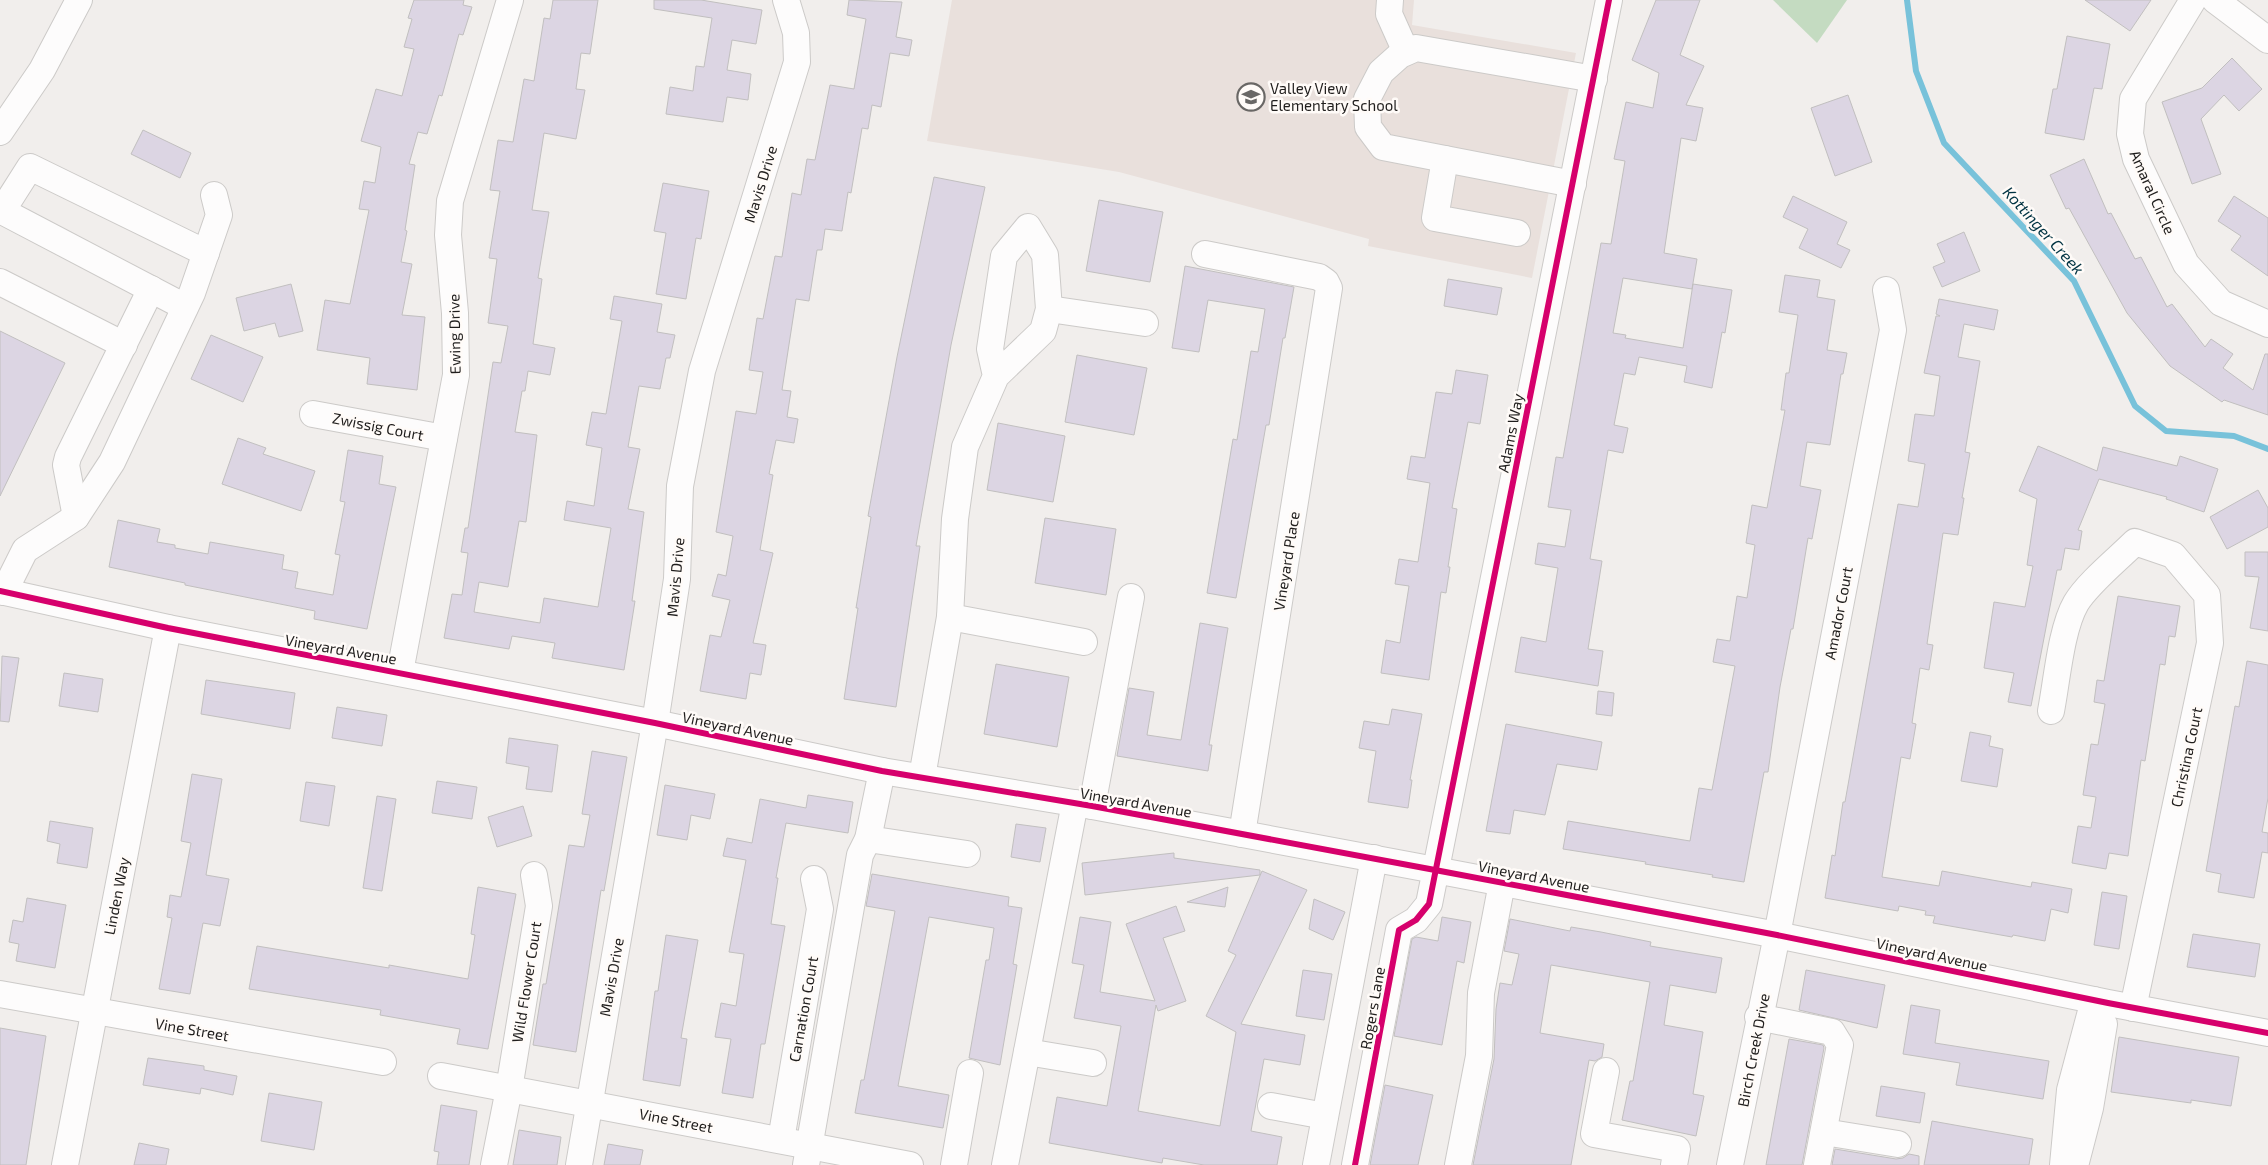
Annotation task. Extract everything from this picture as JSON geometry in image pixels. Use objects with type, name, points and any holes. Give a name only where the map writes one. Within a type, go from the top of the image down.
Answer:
[{"type":"street","points":[[0,132],[42,70],[79,0]]},
{"type":"street","name":"Ewing Drive","points":[[400,672],[456,375],[455,312],[448,235],[450,202],[510,0]]},
{"type":"street","name":"Mavis Drive","points":[[578,1165],[655,723],[677,579],[680,486],[702,371],[797,62],[796,33],[786,0]]},
{"type":"street","points":[[1390,0],[1388,14],[1406,52]]},
{"type":"street","name":"Adams Way","points":[[1435,870],[1574,184],[1609,0]]},
{"type":"street","name":"Amaral Circle","points":[[2193,0],[2133,100],[2130,134],[2136,160],[2186,264],[2221,303],[2268,324]]},
{"type":"street","points":[[2215,0],[2268,40]]},
{"type":"street","points":[[1574,184],[1383,147],[1368,127],[1367,99],[1381,72],[1400,55],[1416,48],[1594,79]]},
{"type":"street","points":[[1445,159],[1436,218],[1517,233]]},
{"type":"street","points":[[185,307],[1,214],[30,167],[206,253]]},
{"type":"street","points":[[2,591],[24,550],[76,517],[112,462],[185,307],[206,253],[220,215],[214,194]]},
{"type":"street","points":[[922,777],[950,617],[955,519],[965,447],[996,376],[1043,331],[1049,309],[1045,255],[1028,227],[1004,256],[990,349],[996,376]]},
{"type":"street","name":"Vineyard Place","points":[[1206,254],[1319,277],[1330,288],[1242,834]]},
{"type":"street","points":[[0,282],[124,345]]},
{"type":"street","points":[[76,517],[66,460],[152,289]]},
{"type":"street","name":"Amador Court","points":[[1777,935],[1892,330],[1886,290]]},
{"type":"street","points":[[1049,309],[1145,323]]},
{"type":"street","name":"Zwissig Court","points":[[313,414],[444,438]]},
{"type":"street","name":"Christina Court","points":[[2052,711],[2062,650],[2075,604],[2135,542],[2172,555],[2207,595],[2210,643],[2112,1004]]},
{"type":"street","name":"Vineyard Avenue","points":[[2,591],[168,628],[655,723],[882,771],[1083,804],[1374,858],[1777,935],[2112,1004],[2268,1033]]},
{"type":"street","points":[[1005,1165],[1027,1052],[1132,597]]},
{"type":"street","points":[[950,617],[1084,642]]},
{"type":"street","name":"Linden Way","points":[[66,1165],[93,1012],[168,628]]},
{"type":"street","points":[[808,1156],[860,855],[868,839],[882,771]]},
{"type":"street","points":[[868,839],[967,854]]},
{"type":"street","points":[[1316,1165],[1374,858]]},
{"type":"street","name":"Rogers Lane","points":[[1355,1165],[1399,930],[1416,920],[1429,904],[1435,870]]},
{"type":"street","name":"Wild Flower Court","points":[[494,1165],[509,1089],[539,906],[534,875]]},
{"type":"street","name":"Carnation Court","points":[[781,1140],[820,909],[814,878]]},
{"type":"street","points":[[1458,1165],[1479,1056],[1481,993],[1502,883]]},
{"type":"street","name":"Birch Creek Drive","points":[[1730,1165],[1758,1017],[1777,935]]},
{"type":"street","name":"Vine Street","points":[[0,994],[383,1062]]},
{"type":"street","points":[[2063,1165],[2070,1090],[2112,1004]]},
{"type":"street","points":[[2074,1165],[2090,1108],[2097,1074],[2098,1050],[2112,1004]]},
{"type":"street","points":[[1758,1017],[1832,1032],[1840,1046],[1817,1165]]},
{"type":"street","points":[[1027,1052],[1093,1063]]},
{"type":"street","points":[[1606,1070],[1594,1134],[1677,1149],[1674,1165]]},
{"type":"street","points":[[954,1165],[970,1073]]},
{"type":"street","name":"Vine Street","points":[[441,1076],[781,1140],[808,1156],[910,1165]]},
{"type":"street","points":[[1271,1106],[1325,1116]]},
{"type":"street","points":[[1824,1132],[1898,1144]]},
{"type":"shaded area","name":"Valley View Elementary School","points":[[952,0],[1414,0],[1412,25],[1576,53],[1532,278],[1368,246],[1369,239],[1119,172],[927,141]]},
{"type":"green space","points":[[1773,0],[1847,0],[1817,43]]},
{"type":"building","points":[[414,0],[464,0],[463,5],[472,7],[463,35],[459,34],[442,96],[439,95],[427,134],[418,132],[409,164],[415,165],[405,230],[407,231],[401,262],[412,264],[402,315],[425,317],[417,390],[367,384],[370,358],[317,350],[325,300],[350,304],[369,210],[359,209],[364,181],[375,183],[381,147],[361,141],[376,89],[402,96],[414,49],[404,47],[412,19],[408,18]]},
{"type":"building","points":[[553,0],[598,0],[590,54],[581,53],[576,89],[585,90],[576,139],[544,133],[532,210],[549,212],[538,278],[542,279],[533,344],[555,348],[550,375],[528,371],[525,391],[522,391],[515,432],[537,435],[526,522],[519,521],[508,587],[479,582],[474,612],[540,623],[544,598],[598,607],[611,528],[564,520],[567,501],[594,506],[602,448],[586,445],[592,412],[606,414],[622,321],[610,319],[614,296],[662,304],[657,332],[675,335],[670,358],[666,358],[660,389],[639,386],[628,447],[640,449],[628,509],[644,512],[632,601],[635,601],[624,670],[552,658],[555,643],[512,636],[509,649],[444,638],[452,594],[462,595],[468,553],[461,552],[465,528],[468,528],[493,362],[501,363],[508,326],[488,323],[497,259],[489,258],[500,191],[490,190],[498,140],[513,142],[524,79],[534,81],[544,18],[550,19]]},
{"type":"building","points":[[654,0],[701,0],[762,10],[756,44],[732,40],[727,70],[751,74],[748,100],[727,97],[723,122],[666,114],[670,87],[693,91],[696,66],[704,67],[712,18],[654,9]]},
{"type":"building","points":[[849,0],[902,2],[896,37],[912,40],[909,56],[890,53],[881,107],[872,105],[868,129],[862,128],[851,193],[848,192],[842,231],[825,229],[822,250],[817,250],[809,301],[796,299],[782,390],[791,391],[787,417],[798,419],[794,443],[776,440],[769,474],[773,475],[760,550],[773,553],[753,643],[766,645],[761,675],[750,673],[746,699],[700,691],[710,635],[721,637],[730,600],[712,596],[718,574],[726,576],[733,536],[716,532],[736,411],[756,414],[763,372],[749,370],[757,318],[763,319],[775,256],[782,257],[792,193],[801,195],[807,159],[815,160],[830,85],[854,89],[866,19],[847,15]]},
{"type":"building","points":[[1656,0],[1700,0],[1680,55],[1704,66],[1686,105],[1703,108],[1696,141],[1681,138],[1664,253],[1697,259],[1692,289],[1623,278],[1613,333],[1626,335],[1625,338],[1683,348],[1693,284],[1732,290],[1725,333],[1722,332],[1712,388],[1684,382],[1687,366],[1639,357],[1635,375],[1624,373],[1614,425],[1628,428],[1623,453],[1608,450],[1590,559],[1602,561],[1588,649],[1603,651],[1598,686],[1515,672],[1521,637],[1546,642],[1558,568],[1535,564],[1538,543],[1565,547],[1571,510],[1548,507],[1556,457],[1563,458],[1601,243],[1611,244],[1625,161],[1614,159],[1626,102],[1653,108],[1659,73],[1632,60]]},
{"type":"building","points":[[2085,0],[2151,0],[2130,31]]},
{"type":"building","points":[[2067,36],[2110,44],[2102,89],[2094,88],[2084,140],[2045,133],[2053,89],[2057,89]]},
{"type":"building","points":[[2232,58],[2262,89],[2239,111],[2224,95],[2201,119],[2221,174],[2192,184],[2162,102],[2202,88]]},
{"type":"building","points":[[1848,95],[1872,162],[1835,176],[1811,108]]},
{"type":"building","points":[[143,130],[191,153],[180,178],[131,154]]},
{"type":"building","points":[[2084,159],[2108,214],[2111,213],[2135,259],[2141,257],[2167,307],[2172,304],[2205,347],[2211,339],[2233,354],[2223,368],[2253,390],[2265,354],[2268,354],[2268,415],[2224,400],[2222,402],[2170,366],[2127,313],[2069,208],[2066,209],[2050,175]]},
{"type":"building","points":[[934,177],[985,187],[951,345],[916,546],[920,546],[896,707],[844,699],[871,517],[868,516],[897,357]]},
{"type":"building","points":[[663,183],[709,191],[701,239],[696,238],[686,299],[656,294],[666,233],[654,231]]},
{"type":"building","points":[[1793,196],[1847,222],[1837,244],[1850,250],[1841,268],[1799,248],[1808,229],[1783,217]]},
{"type":"building","points":[[2234,196],[2268,218],[2268,276],[2231,250],[2241,236],[2218,221]]},
{"type":"building","points":[[1099,200],[1163,212],[1150,282],[1086,271]]},
{"type":"building","points":[[1964,232],[1980,271],[1942,287],[1933,267],[1945,262],[1937,244]]},
{"type":"building","points":[[1185,266],[1294,287],[1285,338],[1283,338],[1269,425],[1266,425],[1236,598],[1207,593],[1233,439],[1237,440],[1251,351],[1258,352],[1265,309],[1208,300],[1199,352],[1172,348]]},
{"type":"building","points":[[1785,275],[1820,280],[1817,297],[1835,300],[1827,350],[1847,353],[1843,374],[1841,374],[1830,445],[1807,442],[1800,486],[1821,490],[1812,539],[1808,538],[1793,629],[1791,629],[1780,687],[1768,772],[1764,772],[1744,882],[1645,864],[1646,862],[1563,849],[1568,821],[1690,841],[1699,788],[1712,790],[1735,666],[1713,662],[1717,639],[1730,641],[1737,596],[1747,598],[1755,545],[1746,543],[1752,505],[1767,508],[1785,410],[1781,410],[1786,373],[1789,373],[1798,315],[1779,312]]},
{"type":"building","points":[[1448,279],[1502,288],[1497,315],[1444,306]]},
{"type":"building","points":[[291,284],[303,331],[279,337],[275,323],[244,331],[236,298]]},
{"type":"building","points":[[1939,299],[1998,310],[1994,330],[1964,324],[1958,357],[1980,361],[1965,452],[1970,453],[1962,498],[1964,498],[1958,535],[1943,533],[1927,644],[1933,645],[1929,670],[1920,668],[1912,723],[1916,724],[1910,759],[1901,757],[1882,877],[1939,886],[1942,871],[2031,887],[2032,882],[2072,889],[2068,913],[2051,909],[2045,941],[1933,923],[1935,916],[1925,915],[1926,911],[1899,906],[1898,911],[1825,898],[1832,855],[1835,856],[1843,802],[1845,802],[1898,504],[1918,507],[1925,464],[1908,461],[1915,414],[1934,416],[1940,376],[1924,373],[1936,316],[1940,316],[1936,314]]},
{"type":"building","points":[[0,331],[65,363],[0,496]]},
{"type":"building","points":[[211,335],[263,357],[243,402],[191,379]]},
{"type":"building","points":[[1077,355],[1147,368],[1134,435],[1065,422]]},
{"type":"building","points":[[1456,370],[1488,375],[1480,424],[1468,422],[1452,508],[1457,509],[1448,567],[1450,567],[1446,593],[1441,592],[1429,680],[1381,673],[1386,640],[1400,643],[1409,586],[1395,584],[1399,559],[1418,562],[1430,483],[1407,479],[1411,456],[1425,458],[1436,392],[1452,394]]},
{"type":"building","points":[[998,423],[1065,436],[1053,502],[987,490]]},
{"type":"building","points":[[238,438],[266,448],[263,454],[315,471],[301,511],[222,484]]},
{"type":"building","points":[[2038,446],[2097,471],[2103,447],[2177,466],[2180,456],[2218,469],[2204,512],[2166,499],[2167,497],[2099,479],[2078,530],[2082,531],[2079,550],[2065,548],[2061,570],[2057,570],[2031,706],[2008,702],[2014,673],[1984,668],[1994,602],[2025,607],[2033,566],[2027,565],[2037,499],[2019,491]]},
{"type":"building","points":[[348,450],[383,456],[379,484],[396,487],[367,629],[314,619],[315,611],[185,585],[185,583],[109,567],[118,520],[160,529],[157,542],[175,545],[175,548],[208,554],[210,542],[284,555],[282,569],[298,572],[295,588],[333,595],[340,555],[335,554],[345,502],[340,501]]},
{"type":"building","points":[[2258,490],[2268,508],[2268,527],[2227,549],[2210,517]]},
{"type":"building","points":[[1045,518],[1116,529],[1106,595],[1035,583]]},
{"type":"building","points":[[2245,552],[2268,552],[2268,631],[2250,628],[2259,577],[2245,576]]},
{"type":"building","points":[[2118,596],[2180,606],[2175,637],[2169,636],[2165,665],[2160,664],[2145,761],[2141,760],[2128,856],[2109,853],[2106,869],[2072,863],[2078,826],[2091,828],[2096,797],[2083,795],[2091,744],[2098,745],[2105,704],[2094,702],[2097,680],[2104,681]]},
{"type":"building","points":[[1200,623],[1228,628],[1209,745],[1212,745],[1208,771],[1117,756],[1129,688],[1154,692],[1147,735],[1181,740]]},
{"type":"building","points":[[2,656],[19,658],[9,722],[0,721]]},
{"type":"building","points":[[2247,661],[2268,665],[2268,798],[2262,832],[2268,833],[2268,853],[2262,852],[2254,898],[2218,892],[2221,874],[2206,871],[2235,706],[2239,707]]},
{"type":"building","points":[[996,664],[1069,677],[1057,747],[984,734]]},
{"type":"building","points":[[64,673],[103,679],[98,712],[59,706]]},
{"type":"building","points":[[206,680],[295,693],[290,729],[201,714]]},
{"type":"building","points":[[1598,691],[1614,693],[1612,716],[1596,714]]},
{"type":"building","points":[[337,707],[387,715],[382,746],[332,738]]},
{"type":"building","points":[[1392,709],[1422,714],[1410,780],[1412,780],[1408,808],[1368,802],[1376,751],[1359,748],[1364,721],[1389,725]]},
{"type":"building","points":[[1506,724],[1602,742],[1597,770],[1557,764],[1545,815],[1514,810],[1510,834],[1486,831]]},
{"type":"building","points":[[1970,732],[1991,736],[1989,746],[2003,749],[1997,787],[1961,781]]},
{"type":"building","points":[[509,738],[558,745],[552,792],[526,789],[529,767],[506,763]]},
{"type":"building","points":[[592,751],[627,757],[604,891],[601,890],[576,1052],[533,1045],[543,984],[546,984],[569,845],[584,847],[590,815],[582,814]]},
{"type":"building","points":[[192,774],[222,779],[206,875],[229,879],[220,926],[203,923],[190,994],[159,989],[172,918],[167,917],[170,895],[181,897],[191,843],[181,841]]},
{"type":"building","points":[[437,781],[477,787],[472,819],[432,813]]},
{"type":"building","points":[[306,782],[335,786],[329,826],[300,821]]},
{"type":"building","points":[[665,785],[715,794],[710,819],[691,815],[687,840],[657,835]]},
{"type":"building","points":[[808,795],[853,802],[848,833],[786,823],[776,878],[778,878],[771,924],[785,926],[765,1044],[761,1044],[753,1098],[722,1093],[731,1039],[715,1037],[721,1003],[736,1006],[744,954],[729,952],[746,860],[723,856],[727,838],[752,843],[760,799],[806,808]]},
{"type":"building","points":[[377,796],[396,799],[382,891],[363,888]]},
{"type":"building","points":[[523,806],[532,836],[497,847],[488,817]]},
{"type":"building","points":[[50,821],[93,828],[87,868],[57,863],[60,844],[47,841]]},
{"type":"building","points":[[1016,824],[1046,828],[1040,862],[1011,857]]},
{"type":"building","points":[[1174,853],[1174,858],[1260,870],[1260,875],[1085,895],[1082,863]]},
{"type":"building","points":[[1262,871],[1307,890],[1241,1024],[1305,1035],[1300,1065],[1264,1059],[1251,1131],[1282,1137],[1277,1165],[1204,1165],[1163,1158],[1162,1163],[1049,1143],[1057,1097],[1107,1106],[1121,1026],[1074,1018],[1084,965],[1072,963],[1080,917],[1111,922],[1100,992],[1155,1001],[1126,924],[1176,906],[1185,931],[1163,938],[1186,1001],[1158,1011],[1156,1005],[1138,1111],[1220,1126],[1236,1032],[1206,1016],[1236,955],[1228,951]]},
{"type":"building","points":[[872,874],[1009,897],[1008,906],[1022,908],[1013,964],[1017,965],[1000,1065],[969,1058],[986,960],[989,960],[994,928],[929,917],[898,1086],[949,1095],[943,1128],[855,1113],[861,1080],[864,1080],[895,911],[866,906]]},
{"type":"building","points":[[478,887],[516,894],[488,1049],[457,1044],[460,1029],[380,1015],[381,1010],[249,989],[257,946],[389,968],[389,965],[468,979],[475,935],[471,934]]},
{"type":"building","points":[[1228,887],[1225,907],[1187,902]]},
{"type":"building","points":[[2102,892],[2127,896],[2119,949],[2094,945]]},
{"type":"building","points":[[27,898],[66,905],[55,968],[16,961],[19,944],[9,942],[13,920],[23,922]]},
{"type":"building","points":[[1314,899],[1345,912],[1333,940],[1309,929]]},
{"type":"building","points":[[1442,917],[1471,922],[1464,963],[1457,961],[1442,1045],[1394,1036],[1412,939],[1416,937],[1438,941]]},
{"type":"building","points":[[1510,919],[1570,931],[1571,927],[1601,932],[1651,942],[1650,946],[1722,958],[1716,993],[1670,985],[1664,1025],[1703,1032],[1693,1094],[1704,1096],[1696,1136],[1622,1120],[1630,1081],[1633,1081],[1650,982],[1551,965],[1540,1033],[1604,1044],[1602,1057],[1595,1061],[1589,1060],[1571,1165],[1473,1165],[1494,1059],[1496,1009],[1500,983],[1512,985],[1519,954],[1504,951]]},
{"type":"building","points":[[2193,934],[2260,944],[2255,977],[2187,967]]},
{"type":"building","points":[[666,935],[698,940],[681,1038],[687,1039],[680,1086],[643,1080],[655,991],[658,991]]},
{"type":"building","points":[[1303,970],[1332,974],[1324,1020],[1296,1016]]},
{"type":"building","points":[[1806,970],[1885,985],[1877,1028],[1799,1010]]},
{"type":"building","points":[[1911,1005],[1940,1010],[1935,1043],[2049,1061],[2043,1099],[1956,1085],[1960,1063],[1903,1054]]},
{"type":"building","points":[[0,1028],[46,1036],[26,1165],[0,1165]]},
{"type":"building","points":[[2119,1037],[2239,1057],[2231,1106],[2191,1100],[2191,1103],[2111,1092]]},
{"type":"building","points":[[1789,1039],[1823,1045],[1824,1048],[1802,1165],[1766,1165]]},
{"type":"building","points":[[148,1058],[204,1066],[204,1070],[237,1076],[233,1095],[201,1088],[200,1094],[143,1085]]},
{"type":"building","points":[[1385,1085],[1433,1095],[1418,1165],[1370,1165]]},
{"type":"building","points":[[1881,1086],[1925,1093],[1920,1123],[1876,1116]]},
{"type":"building","points":[[269,1093],[322,1102],[314,1150],[261,1141]]},
{"type":"building","points":[[441,1105],[477,1111],[469,1165],[437,1165],[439,1152],[434,1151]]},
{"type":"building","points":[[1932,1121],[2033,1139],[2029,1165],[1924,1165]]},
{"type":"building","points":[[519,1130],[561,1137],[557,1165],[513,1165]]},
{"type":"building","points":[[139,1143],[169,1149],[166,1165],[134,1165]]},
{"type":"building","points":[[608,1144],[643,1150],[640,1165],[604,1165]]},
{"type":"building","points":[[1835,1149],[1896,1159],[1903,1158],[1909,1154],[1919,1156],[1919,1165],[1832,1165]]},
{"type":"waterway","name":"Kottinger Creek","points":[[1907,0],[1916,71],[1944,143],[2074,281],[2135,406],[2166,431],[2234,436],[2268,449]]},
{"type":"cycle path","points":[[1355,1165],[1399,930],[1416,920],[1429,904],[1609,0]]},
{"type":"cycle path","points":[[0,591],[168,628],[655,723],[882,771],[1092,806],[1435,870],[1777,935],[2108,1003],[2268,1033]]},
{"type":"place","name":"Valley View Elementary School","points":[[1251,97]]}]
